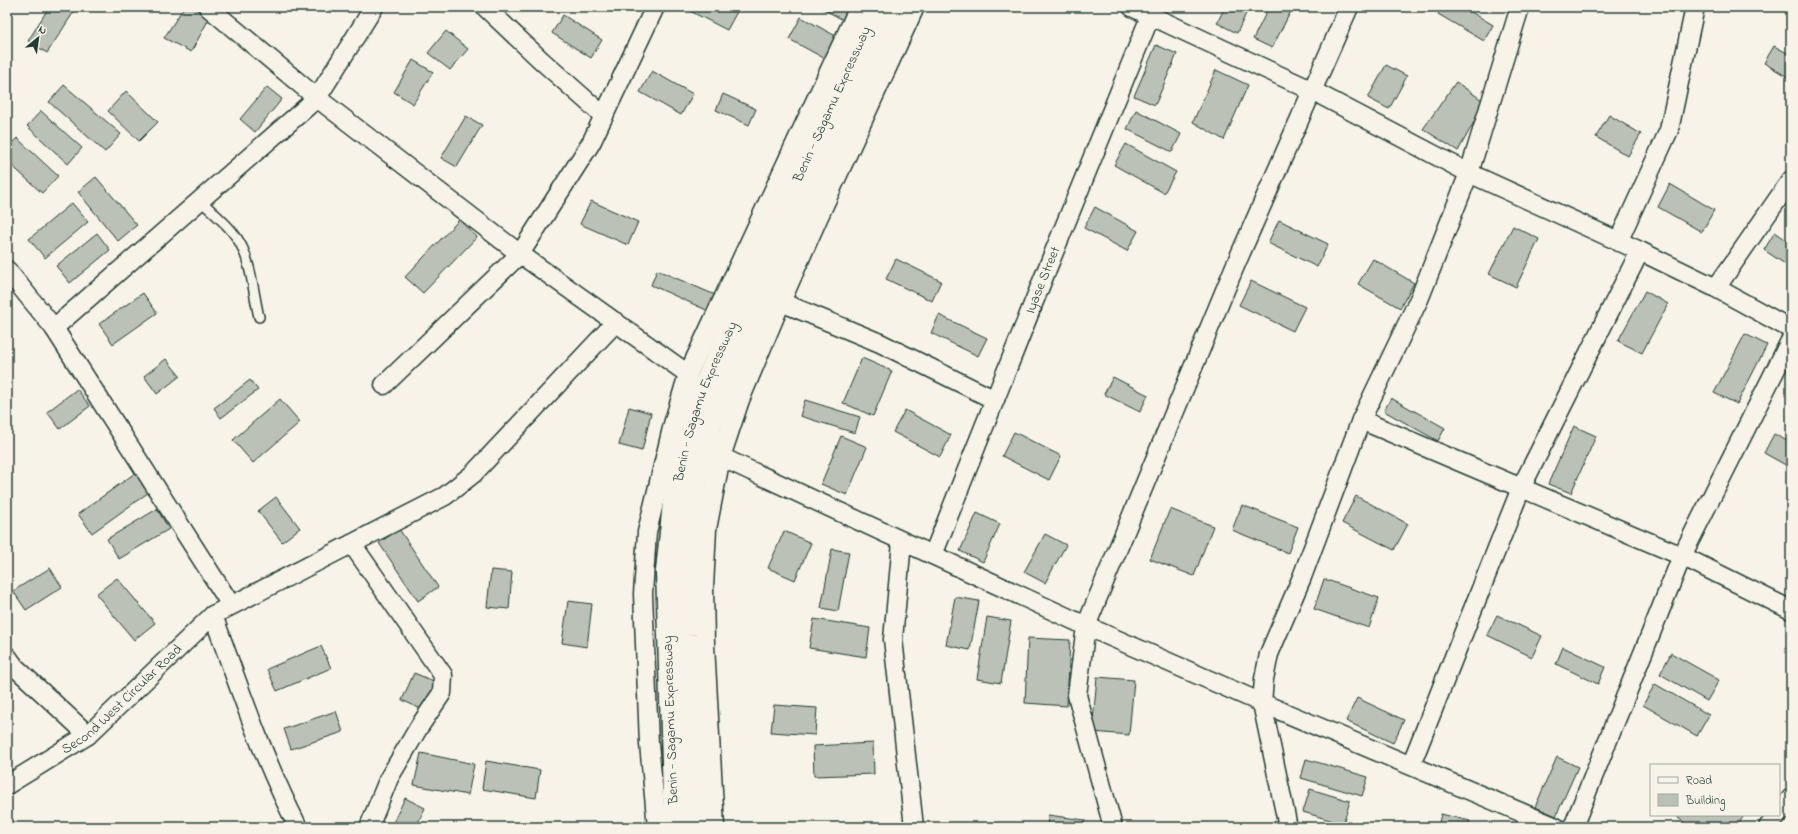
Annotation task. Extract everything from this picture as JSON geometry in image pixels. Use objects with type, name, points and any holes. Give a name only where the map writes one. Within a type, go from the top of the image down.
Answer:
[{"type":"highway","name":"Benin - Sagamu Expressway","points":[[675,827],[667,571],[674,503],[687,440],[704,387],[876,7]]},
{"type":"highway","points":[[696,827],[687,635],[686,555],[696,483],[711,424],[899,7]]},
{"type":"street","points":[[208,7],[317,98],[520,254],[688,374]]},
{"type":"street","points":[[54,328],[317,98],[374,7]]},
{"type":"street","points":[[485,7],[542,62],[604,116]]},
{"type":"street","points":[[384,385],[520,254],[592,143],[655,7]]},
{"type":"street","points":[[656,827],[649,744],[643,594],[646,532],[673,424],[688,374],[859,7]]},
{"type":"street","points":[[715,827],[705,645],[704,587],[707,529],[721,457],[740,400],[819,216],[915,7]]},
{"type":"street","points":[[1132,7],[1153,12],[1312,91],[1469,173],[1640,251],[1716,288],[1791,329]]},
{"type":"street","points":[[1113,827],[1077,695],[1086,626],[1235,266],[1349,7]]},
{"type":"street","points":[[1288,827],[1262,703],[1264,679],[1269,654],[1302,577],[1361,420],[1420,297],[1469,173],[1520,7]]},
{"type":"street","points":[[1618,242],[1669,130],[1695,7]]},
{"type":"street","name":"Iyase Street","points":[[933,555],[1153,12]]},
{"type":"street","points":[[1716,288],[1791,180]]},
{"type":"street","points":[[1411,765],[1521,488],[1640,251]]},
{"type":"street","points":[[7,270],[54,328],[230,606]]},
{"type":"street","points":[[782,302],[880,343],[995,400]]},
{"type":"street","name":"Second West Circular Road","points":[[7,785],[88,735],[213,615],[445,496],[473,474],[616,322]]},
{"type":"street","points":[[1573,827],[1682,556],[1791,338]]},
{"type":"street","points":[[1361,420],[1682,556],[1791,610]]},
{"type":"street","points":[[721,457],[1086,626],[1262,703],[1556,827]]},
{"type":"street","points":[[902,542],[893,638],[914,827]]},
{"type":"street","points":[[352,544],[443,675],[442,693],[419,727],[389,778],[369,827]]},
{"type":"street","points":[[213,615],[248,713],[284,799],[298,827]]},
{"type":"street","points":[[7,656],[16,667],[88,735]]},
{"type":"street","points":[[1768,827],[1777,816]]},
{"type":"lane","points":[[200,200],[225,223],[241,245],[248,268],[259,317]]},
{"type":"building","points":[[49,7],[77,7],[47,53],[28,41]]},
{"type":"building","points":[[184,7],[193,7],[210,17],[191,52],[164,38]]},
{"type":"building","points":[[682,7],[737,7],[739,8],[727,30]]},
{"type":"building","points":[[819,7],[855,7],[847,22]]},
{"type":"building","points":[[1225,7],[1249,7],[1237,33],[1217,23]]},
{"type":"building","points":[[1269,7],[1293,7],[1272,48],[1253,39]]},
{"type":"building","points":[[1443,7],[1463,7],[1493,25],[1484,41],[1438,14]]},
{"type":"building","points":[[563,15],[602,40],[591,58],[552,33]]},
{"type":"building","points":[[801,17],[843,40],[831,62],[789,39]]},
{"type":"building","points":[[446,31],[468,49],[450,70],[428,53]]},
{"type":"building","points":[[1156,45],[1177,54],[1155,105],[1134,96]]},
{"type":"building","points":[[1774,46],[1791,55],[1791,79],[1764,63]]},
{"type":"building","points":[[413,60],[433,72],[413,104],[394,92]]},
{"type":"building","points":[[1386,65],[1407,76],[1389,109],[1368,98]]},
{"type":"building","points":[[1216,70],[1248,85],[1224,140],[1193,122]]},
{"type":"building","points":[[652,71],[693,94],[681,115],[640,92]]},
{"type":"building","points":[[1456,82],[1485,102],[1458,151],[1423,129]]},
{"type":"building","points":[[64,85],[121,134],[105,152],[49,102]]},
{"type":"building","points":[[267,87],[282,99],[255,132],[240,119]]},
{"type":"building","points":[[126,91],[158,122],[139,141],[108,111]]},
{"type":"building","points":[[723,94],[756,109],[749,125],[716,110]]},
{"type":"building","points":[[1136,110],[1181,134],[1172,152],[1127,129]]},
{"type":"building","points":[[41,111],[82,148],[68,164],[27,126]]},
{"type":"building","points":[[1609,115],[1641,134],[1628,156],[1596,137]]},
{"type":"building","points":[[466,116],[482,125],[457,167],[441,158]]},
{"type":"building","points":[[17,138],[58,176],[42,193],[7,161],[7,148]]},
{"type":"building","points":[[1126,144],[1176,172],[1164,193],[1114,165]]},
{"type":"building","points":[[96,177],[137,225],[118,241],[78,192]]},
{"type":"building","points":[[1670,184],[1714,210],[1702,232],[1658,207]]},
{"type":"building","points":[[591,201],[638,222],[628,245],[580,224]]},
{"type":"building","points":[[72,203],[88,222],[45,258],[29,239]]},
{"type":"building","points":[[1095,207],[1138,231],[1127,251],[1084,228]]},
{"type":"building","points":[[459,220],[477,237],[423,293],[405,277]]},
{"type":"building","points":[[1279,220],[1328,244],[1317,267],[1268,243]]},
{"type":"building","points":[[1513,226],[1539,239],[1516,287],[1489,274]]},
{"type":"building","points":[[1775,232],[1791,243],[1791,268],[1764,250]]},
{"type":"building","points":[[97,233],[110,250],[70,283],[56,266]]},
{"type":"building","points":[[896,259],[941,281],[932,301],[886,279]]},
{"type":"building","points":[[1373,259],[1414,283],[1400,308],[1358,284]]},
{"type":"building","points":[[657,270],[720,297],[713,313],[651,285]]},
{"type":"building","points":[[1251,281],[1305,307],[1293,331],[1239,305]]},
{"type":"building","points":[[1645,291],[1668,304],[1642,353],[1618,341]]},
{"type":"building","points":[[143,293],[157,313],[113,344],[99,324]]},
{"type":"building","points":[[939,315],[987,338],[978,356],[931,333]]},
{"type":"building","points":[[1745,334],[1767,345],[1737,404],[1714,393]]},
{"type":"building","points":[[862,358],[892,371],[873,416],[843,403]]},
{"type":"building","points":[[166,359],[180,376],[157,394],[144,376]]},
{"type":"building","points":[[1113,377],[1148,395],[1140,412],[1104,394]]},
{"type":"building","points":[[250,380],[258,390],[221,418],[214,408]]},
{"type":"building","points":[[77,389],[90,406],[60,429],[47,412]]},
{"type":"building","points":[[1391,398],[1445,428],[1438,441],[1384,411]]},
{"type":"building","points":[[280,399],[300,422],[253,463],[233,440]]},
{"type":"building","points":[[805,400],[860,417],[855,433],[800,416]]},
{"type":"building","points":[[629,407],[651,413],[642,451],[619,445]]},
{"type":"building","points":[[905,410],[951,435],[940,457],[893,432]]},
{"type":"building","points":[[1574,426],[1596,436],[1571,493],[1548,484]]},
{"type":"building","points":[[1014,432],[1061,456],[1049,480],[1002,456]]},
{"type":"building","points":[[1774,434],[1791,443],[1791,468],[1764,453]]},
{"type":"building","points":[[841,436],[867,447],[847,495],[821,484]]},
{"type":"building","points":[[138,471],[152,490],[92,533],[78,514]]},
{"type":"building","points":[[1356,496],[1408,524],[1394,550],[1342,523]]},
{"type":"building","points":[[276,497],[300,528],[282,542],[258,511]]},
{"type":"building","points":[[1242,505],[1298,527],[1288,553],[1232,530]]},
{"type":"building","points":[[157,509],[169,529],[119,559],[107,539]]},
{"type":"building","points":[[1170,509],[1213,526],[1194,576],[1150,559]]},
{"type":"building","points":[[977,513],[1000,524],[983,562],[960,551]]},
{"type":"building","points":[[399,529],[438,587],[418,601],[379,543]]},
{"type":"building","points":[[784,531],[811,543],[795,580],[768,568]]},
{"type":"building","points":[[1045,534],[1066,545],[1045,583],[1024,572]]},
{"type":"building","points":[[832,549],[849,552],[838,611],[821,608]]},
{"type":"building","points":[[50,568],[62,587],[26,610],[13,591]]},
{"type":"building","points":[[491,570],[512,572],[509,609],[487,607]]},
{"type":"building","points":[[117,578],[155,623],[134,640],[96,594]]},
{"type":"building","points":[[1324,579],[1379,598],[1369,628],[1314,609]]},
{"type":"building","points":[[955,597],[979,601],[970,650],[946,645]]},
{"type":"building","points":[[568,601],[592,604],[587,647],[562,643]]},
{"type":"building","points":[[1497,615],[1542,636],[1532,657],[1487,635]]},
{"type":"building","points":[[987,617],[1011,621],[1001,683],[977,679]]},
{"type":"building","points":[[814,619],[870,628],[866,657],[809,648]]},
{"type":"building","points":[[1028,638],[1070,640],[1067,706],[1025,703]]},
{"type":"building","points":[[321,646],[331,668],[277,691],[267,669]]},
{"type":"building","points":[[1563,647],[1605,667],[1598,684],[1556,664]]},
{"type":"building","points":[[1671,653],[1719,680],[1707,701],[1660,674]]},
{"type":"building","points":[[414,673],[436,682],[423,710],[402,700]]},
{"type":"building","points":[[1097,677],[1134,680],[1129,735],[1092,732]]},
{"type":"building","points":[[1655,684],[1709,715],[1697,736],[1643,705]]},
{"type":"building","points":[[1357,698],[1404,720],[1393,743],[1346,721]]},
{"type":"building","points":[[774,705],[817,708],[815,735],[771,732]]},
{"type":"building","points":[[336,711],[343,732],[291,749],[284,729]]},
{"type":"building","points":[[873,743],[874,774],[814,776],[813,746]]},
{"type":"building","points":[[421,753],[474,764],[468,795],[414,785]]},
{"type":"building","points":[[1557,757],[1578,767],[1556,816],[1535,807]]},
{"type":"building","points":[[1306,759],[1368,777],[1362,796],[1301,778]]},
{"type":"building","points":[[486,761],[540,770],[536,798],[482,789]]},
{"type":"building","points":[[1310,789],[1350,801],[1343,824],[1303,812]]},
{"type":"building","points":[[405,798],[425,808],[416,827],[391,827]]},
{"type":"building","points":[[1441,814],[1470,821],[1468,827],[1438,827]]},
{"type":"building","points":[[1048,815],[1085,820],[1084,827],[1047,827]]},
{"type":"building","points":[[1679,816],[1743,816],[1737,827],[1691,827],[1678,818]]}]
